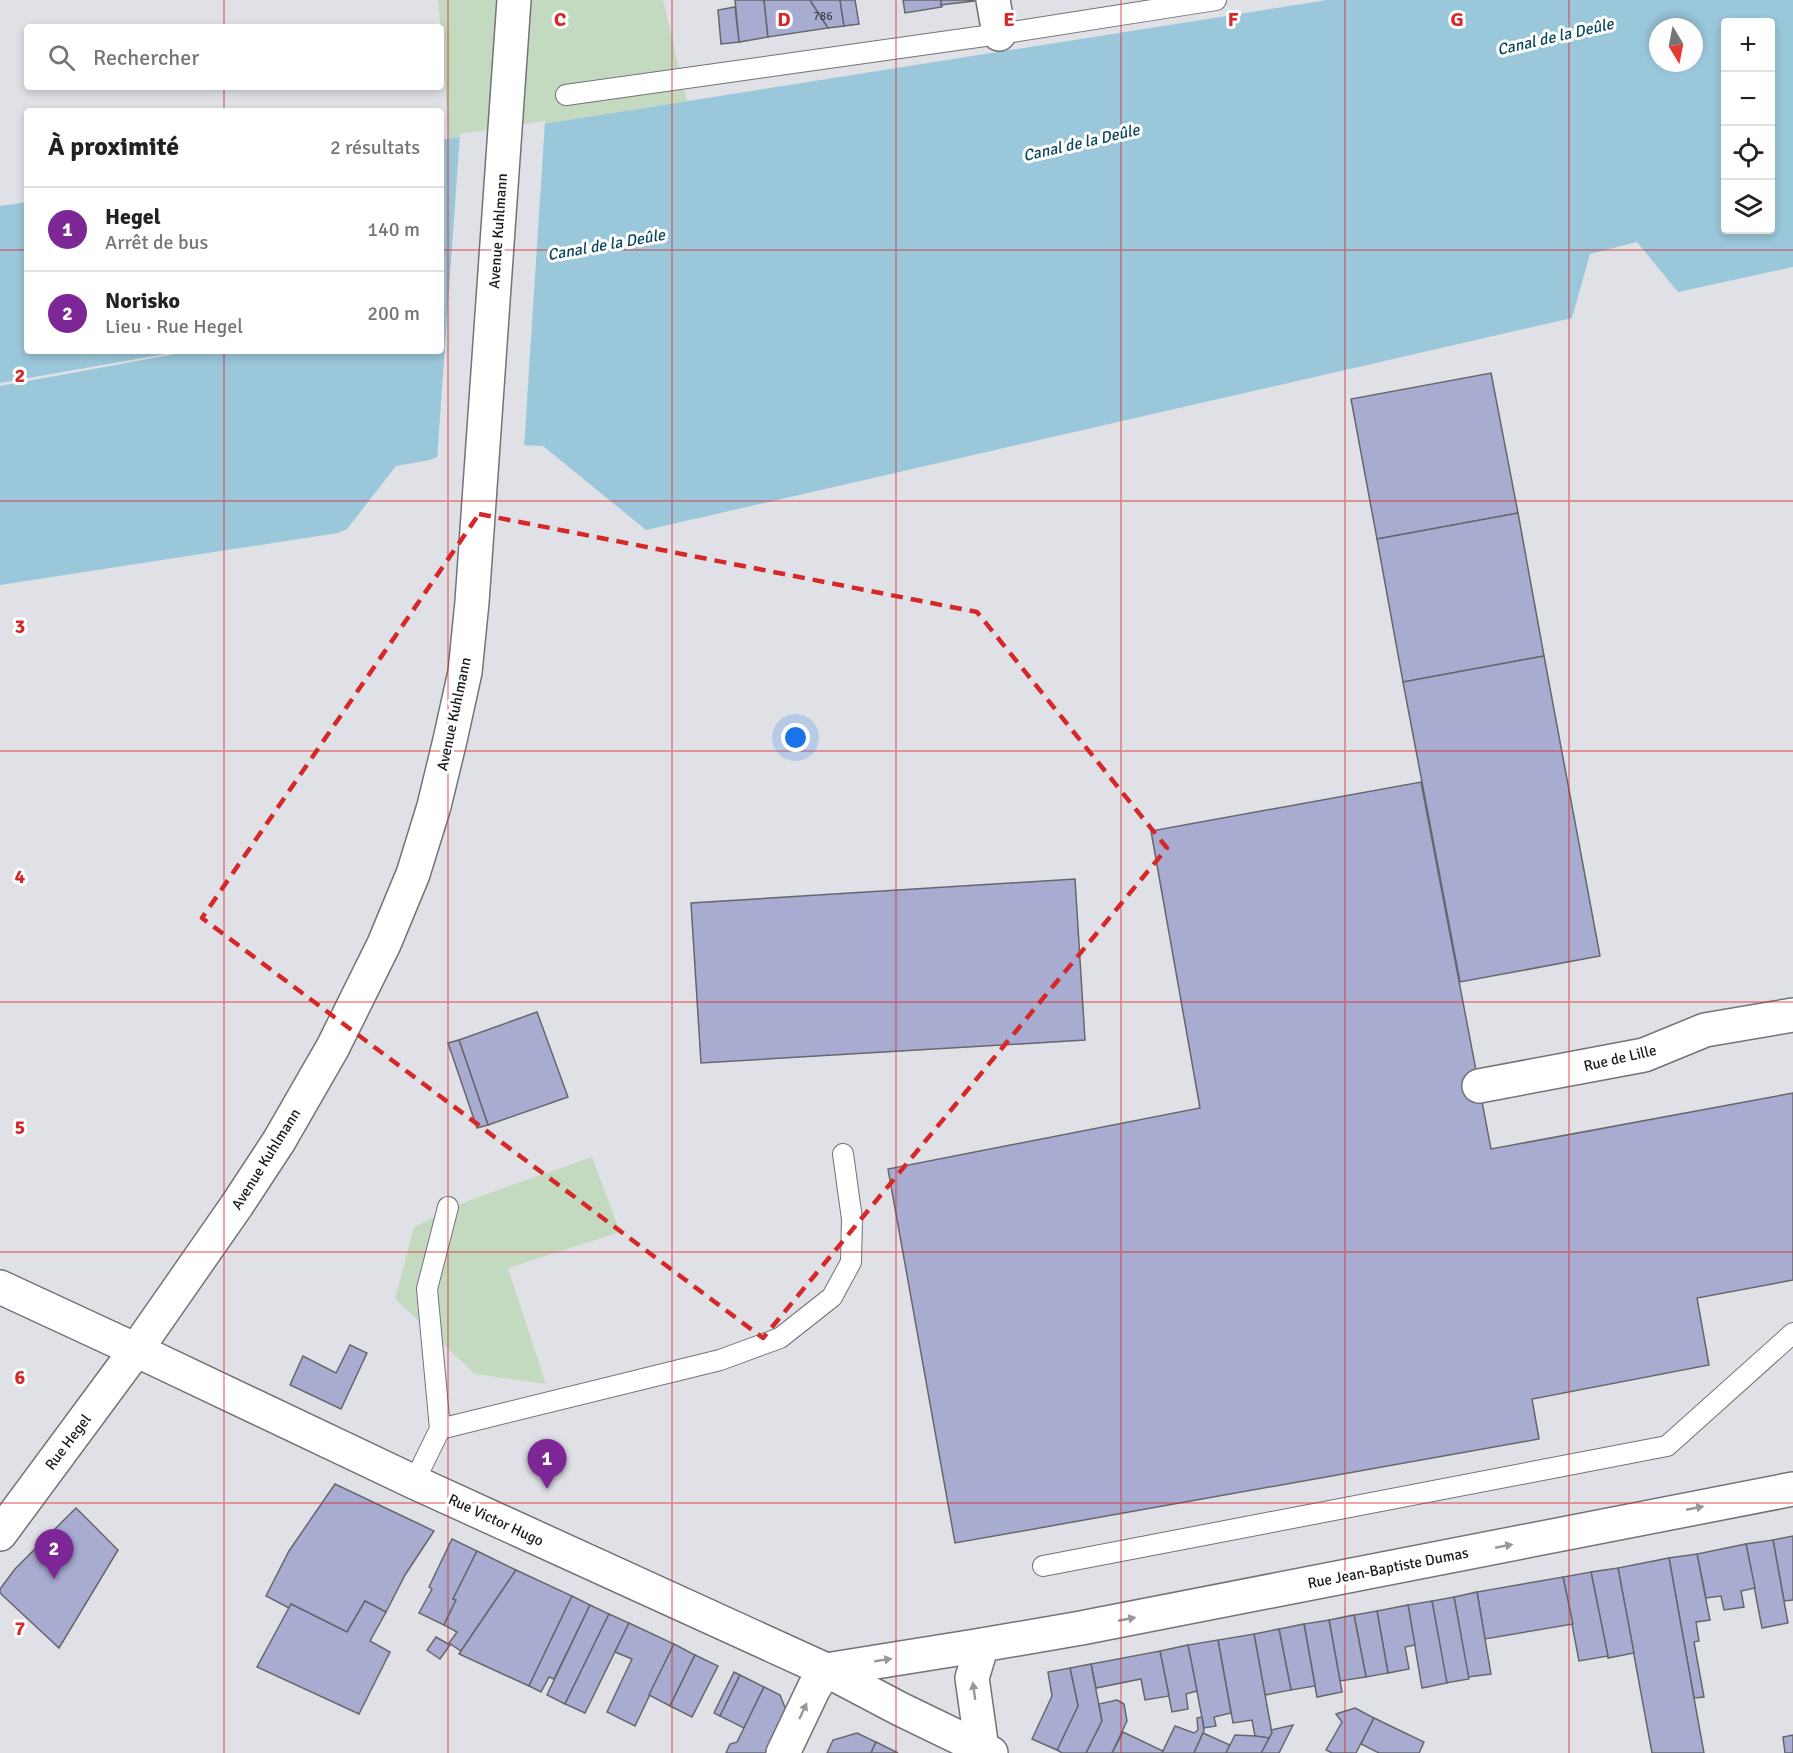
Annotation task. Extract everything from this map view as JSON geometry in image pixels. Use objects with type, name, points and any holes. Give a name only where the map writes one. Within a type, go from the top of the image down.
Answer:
[{"type":"street","name":"Avenue Kuhlmann","points":[[136,1350],[279,1141],[333,1047],[384,944],[412,874],[434,806],[465,672],[472,602],[514,0]]},
{"type":"street","points":[[993,0],[999,34]]},
{"type":"street","name":"Rue de Lille","points":[[1479,1086],[1644,1055],[1705,1030],[1793,1015]]},
{"type":"street","name":"Rue Victor Hugo","points":[[0,1287],[414,1482],[826,1670],[987,1751]]},
{"type":"street","name":"Rue Hegel","points":[[0,1534],[136,1350]]},
{"type":"street","name":"Rue Jean-Baptiste Dumas","points":[[826,1670],[1081,1628],[1793,1489]]},
{"type":"street","points":[[982,1645],[972,1677],[987,1751]]},
{"type":"street","points":[[783,1753],[814,1688],[826,1670]]},
{"type":"lane","points":[[566,94],[999,34],[1216,0]]},
{"type":"lane","points":[[440,1430],[720,1360],[780,1338],[832,1297],[851,1262],[852,1219],[843,1154]]},
{"type":"lane","points":[[414,1482],[440,1430],[428,1289],[448,1207]]},
{"type":"lane","points":[[1043,1566],[1667,1446],[1793,1333]]},
{"type":"highlighted area","points":[[479,514],[977,612],[1167,848],[763,1338],[202,918]]},
{"type":"green space","points":[[438,0],[663,0],[687,101],[449,139],[444,76],[444,24],[440,24]]},
{"type":"green space","points":[[592,1157],[620,1232],[508,1268],[546,1384],[475,1374],[395,1299],[414,1227],[470,1200]]},
{"type":"water","name":"Canal de la Deûle","points":[[1327,0],[1793,0],[1793,267],[1678,292],[1637,242],[1590,254],[1572,318],[646,530],[543,446],[520,445],[440,456],[396,466],[347,529],[338,533],[0,585],[0,386],[176,354],[444,354],[444,140]]},
{"type":"water","points":[[24,202],[24,354],[165,354],[0,383],[0,206]]},
{"type":"pier","points":[[545,121],[524,448],[437,460],[460,134]]},
{"type":"building","points":[[735,0],[764,0],[768,37],[739,42]]},
{"type":"building","points":[[764,0],[810,0],[828,28],[768,37]]},
{"type":"building","points":[[810,0],[840,0],[844,26],[828,28]]},
{"type":"building","points":[[840,0],[855,0],[859,24],[844,26]]},
{"type":"building","points":[[903,0],[941,0],[942,7],[905,13]]},
{"type":"building","points":[[941,0],[974,0],[974,1],[941,5]]},
{"type":"building","points":[[735,7],[739,42],[721,44],[718,10]]},
{"type":"building","points":[[1491,373],[1518,513],[1377,539],[1351,399]]},
{"type":"building","points":[[1518,513],[1544,656],[1403,682],[1377,539]]},
{"type":"building","points":[[1544,656],[1600,956],[1460,982],[1403,682]]},
{"type":"building","points":[[1421,782],[1491,1149],[1793,1093],[1793,1280],[1697,1298],[1709,1365],[1532,1399],[1539,1439],[955,1543],[888,1169],[1200,1108],[1151,831]]},
{"type":"building","points":[[1075,879],[1085,1040],[701,1063],[691,903]]},
{"type":"building","points":[[537,1012],[568,1097],[488,1125],[459,1040]]},
{"type":"building","points":[[459,1040],[488,1125],[477,1128],[448,1043]]},
{"type":"building","points":[[350,1345],[367,1353],[341,1409],[290,1385],[303,1356],[336,1373]]},
{"type":"building","points":[[335,1484],[434,1531],[405,1575],[386,1612],[365,1601],[347,1632],[291,1604],[289,1608],[266,1596],[289,1551]]},
{"type":"building","points":[[76,1508],[118,1550],[59,1648],[0,1593],[0,1589],[15,1569]]},
{"type":"building","points":[[1793,1536],[1793,1600],[1784,1601],[1773,1540]]},
{"type":"building","points":[[452,1539],[477,1551],[453,1599],[456,1600],[444,1625],[419,1613],[432,1589],[429,1587]]},
{"type":"building","points":[[1773,1540],[1788,1623],[1762,1628],[1746,1544]]},
{"type":"building","points":[[1746,1544],[1755,1588],[1741,1591],[1744,1607],[1724,1610],[1721,1596],[1706,1598],[1697,1554]]},
{"type":"building","points":[[477,1551],[516,1570],[461,1651],[449,1643],[457,1632],[444,1625],[456,1600],[453,1599]]},
{"type":"building","points":[[1697,1554],[1710,1620],[1696,1622],[1699,1641],[1694,1642],[1704,1697],[1694,1698],[1669,1558]]},
{"type":"building","points":[[1669,1558],[1704,1753],[1652,1753],[1618,1568]]},
{"type":"building","points":[[1618,1568],[1634,1653],[1608,1658],[1591,1572]]},
{"type":"building","points":[[516,1570],[572,1596],[529,1686],[459,1654]]},
{"type":"building","points":[[1591,1572],[1608,1656],[1579,1661],[1563,1577]]},
{"type":"building","points":[[1563,1577],[1573,1624],[1485,1639],[1477,1592]]},
{"type":"building","points":[[1477,1592],[1491,1674],[1468,1677],[1454,1597]]},
{"type":"building","points":[[572,1596],[590,1605],[554,1679],[549,1677],[541,1692],[529,1686]]},
{"type":"building","points":[[1454,1597],[1469,1679],[1446,1683],[1432,1601]]},
{"type":"building","points":[[365,1601],[386,1612],[370,1641],[390,1652],[359,1714],[257,1667],[291,1604],[347,1632]]},
{"type":"building","points":[[1432,1601],[1447,1683],[1422,1688],[1408,1605]]},
{"type":"building","points":[[590,1605],[609,1614],[565,1704],[547,1695]]},
{"type":"building","points":[[1408,1605],[1415,1645],[1405,1647],[1409,1669],[1388,1673],[1377,1611]]},
{"type":"building","points":[[1377,1611],[1388,1673],[1366,1677],[1354,1615]]},
{"type":"building","points":[[609,1614],[629,1623],[585,1713],[565,1704]]},
{"type":"building","points":[[1354,1615],[1366,1677],[1340,1681],[1329,1620]]},
{"type":"building","points":[[1329,1620],[1342,1692],[1317,1697],[1304,1624]]},
{"type":"building","points":[[629,1623],[674,1644],[635,1726],[607,1712],[632,1659],[615,1652]]},
{"type":"building","points":[[1304,1624],[1315,1686],[1291,1690],[1279,1629]]},
{"type":"building","points":[[1279,1629],[1291,1690],[1265,1695],[1254,1634]]},
{"type":"building","points":[[1254,1634],[1272,1733],[1269,1738],[1255,1736],[1252,1720],[1233,1723],[1218,1640]]},
{"type":"building","points":[[436,1637],[450,1645],[440,1659],[427,1650]]},
{"type":"building","points":[[1218,1640],[1231,1713],[1214,1717],[1216,1726],[1204,1728],[1188,1645]]},
{"type":"building","points":[[674,1644],[695,1655],[670,1706],[649,1695]]},
{"type":"building","points":[[1188,1645],[1197,1691],[1186,1694],[1188,1709],[1172,1712],[1160,1651]]},
{"type":"building","points":[[1160,1651],[1169,1696],[1145,1700],[1141,1679],[1096,1688],[1091,1664]]},
{"type":"building","points":[[695,1655],[718,1666],[692,1717],[670,1706]]},
{"type":"building","points":[[1091,1664],[1102,1721],[1086,1753],[1062,1753],[1057,1750],[1078,1706],[1070,1668]]},
{"type":"building","points":[[1070,1668],[1078,1706],[1057,1750],[1032,1739],[1052,1696],[1048,1672]]},
{"type":"building","points":[[734,1672],[740,1675],[720,1716],[714,1713]]},
{"type":"building","points":[[740,1675],[764,1687],[744,1728],[720,1716]]},
{"type":"building","points":[[764,1687],[780,1695],[786,1710],[765,1753],[726,1753],[730,1744],[737,1742]]},
{"type":"building","points":[[1117,1700],[1124,1704],[1127,1721],[1112,1753],[1086,1753],[1102,1721],[1099,1704]]},
{"type":"building","points":[[1355,1708],[1374,1718],[1356,1753],[1332,1753],[1326,1750],[1342,1722],[1336,1714]]},
{"type":"building","points":[[1202,1717],[1204,1731],[1194,1753],[1162,1753],[1175,1726],[1194,1733],[1198,1730],[1197,1718]]},
{"type":"building","points":[[1374,1718],[1424,1742],[1419,1753],[1379,1753],[1361,1744]]},
{"type":"building","points":[[1293,1725],[1279,1753],[1261,1753],[1272,1733],[1271,1730]]},
{"type":"building","points":[[1123,1732],[1163,1751],[1162,1753],[1112,1753]]},
{"type":"building","points":[[857,1733],[876,1742],[871,1753],[827,1753],[833,1740]]},
{"type":"building","points":[[1203,1733],[1230,1745],[1226,1753],[1194,1753]]},
{"type":"building","points":[[1235,1735],[1269,1738],[1261,1753],[1226,1753]]},
{"type":"building","points":[[1793,1735],[1793,1753],[1785,1753],[1783,1737]]},
{"type":"building","points":[[876,1742],[898,1753],[871,1753]]},
{"type":"place","name":"Hegel","points":[[547,1489]]},
{"type":"place","name":"Norisko","points":[[54,1579]]}]
